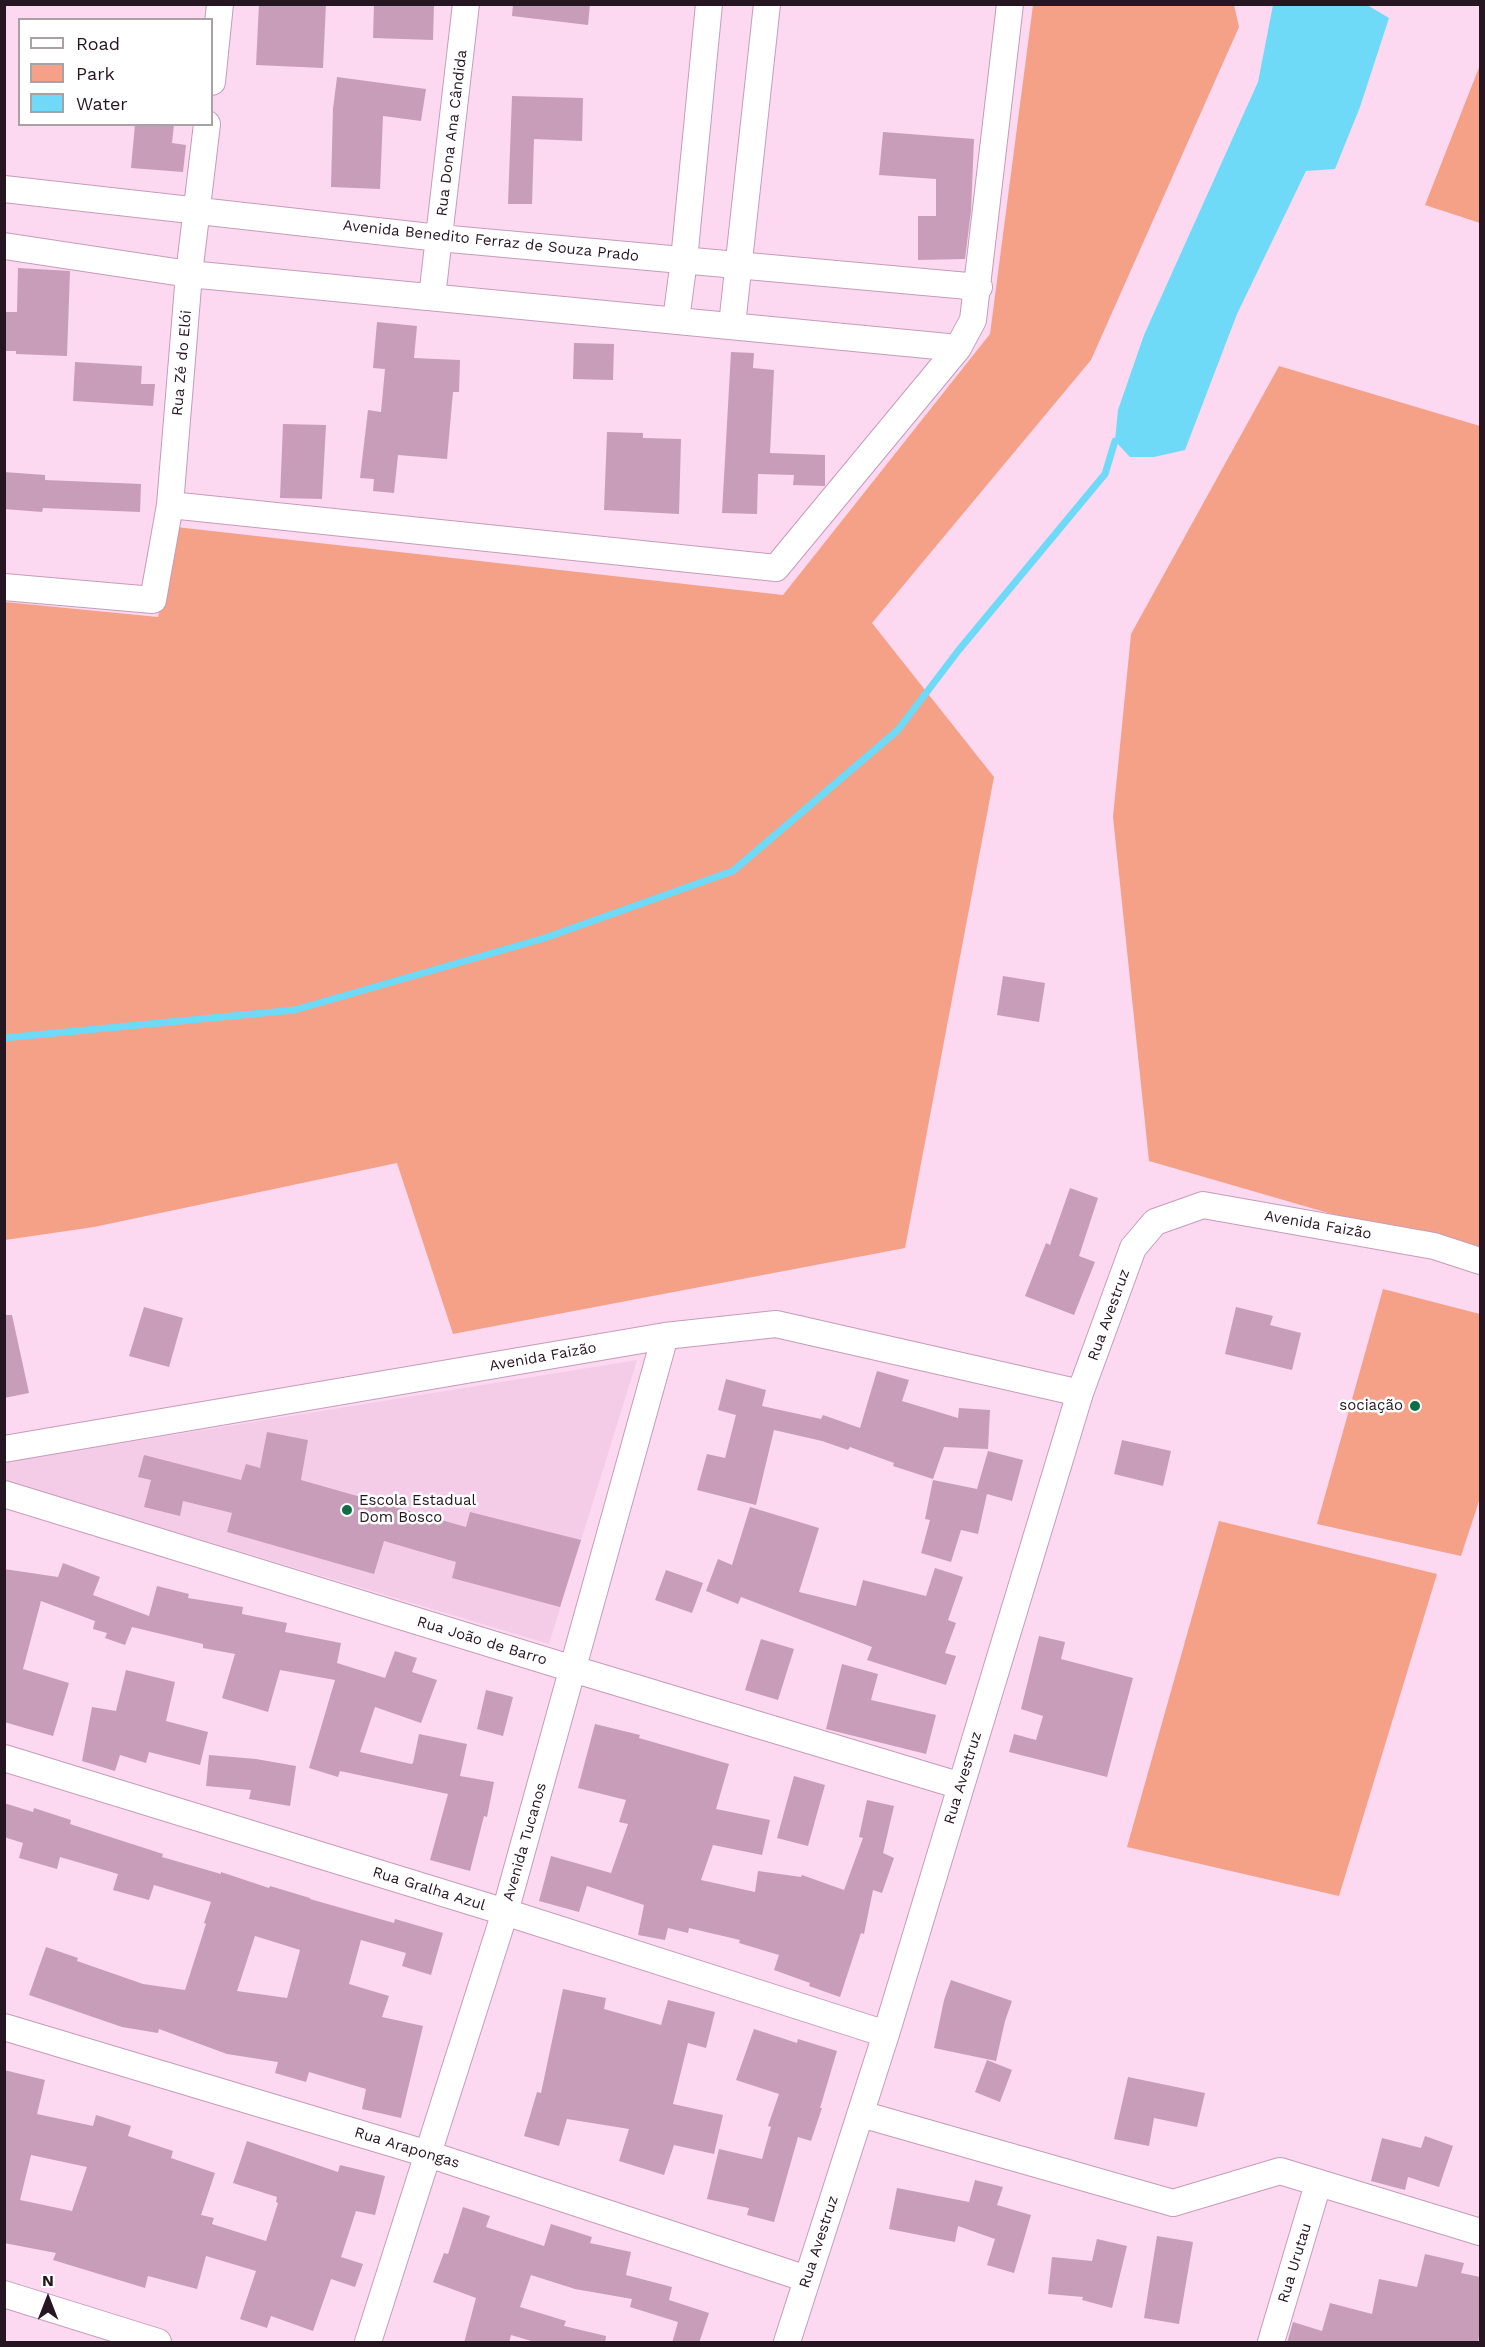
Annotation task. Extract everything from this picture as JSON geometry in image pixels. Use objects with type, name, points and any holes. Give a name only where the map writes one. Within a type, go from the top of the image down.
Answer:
[{"type":"street","points":[[213,72],[220,4]]},
{"type":"street","name":"Rua Dona Ana Cândida","points":[[432,297],[466,4]]},
{"type":"street","points":[[676,320],[709,4]]},
{"type":"street","points":[[732,325],[767,4]]},
{"type":"street","points":[[170,505],[776,568],[958,348],[974,320],[1010,4]]},
{"type":"street","name":"Rua Zé do Elói","points":[[4,587],[153,600],[170,505],[189,274],[207,126]]},
{"type":"street","name":"Avenida Benedito Ferraz de Souza Prado","points":[[4,189],[439,238],[979,287]]},
{"type":"street","points":[[4,246],[189,274],[958,348]]},
{"type":"street","name":"Avenida Faizão","points":[[1155,1222],[1203,1205],[1434,1246],[1480,1261]]},
{"type":"street","name":"Rua Avestruz","points":[[787,2343],[886,2034],[1080,1392],[1133,1248],[1155,1222]]},
{"type":"street","name":"Avenida Faizão","points":[[4,1449],[665,1335],[776,1324],[1080,1392]]},
{"type":"street","name":"Avenida Tucanos","points":[[368,2343],[505,1912],[665,1335]]},
{"type":"street","name":"Rua João de Barro","points":[[4,1494],[961,1786]]},
{"type":"street","name":"Rua Gralha Azul","points":[[4,1758],[505,1912],[886,2034]]},
{"type":"street","name":"Rua Arapongas","points":[[4,2028],[428,2154],[807,2279]]},
{"type":"street","points":[[861,2114],[1173,2203],[1280,2170],[1318,2184],[1480,2232]]},
{"type":"street","name":"Rua Urutau","points":[[1271,2343],[1318,2184]]},
{"type":"street","points":[[4,2294],[158,2343]]},
{"type":"shaded area","name":"Escola Estadual Dom Bosco","points":[[637,1360],[549,1644],[5,1481],[5,1462]]},
{"type":"green space","points":[[1033,5],[1234,5],[1239,27],[1091,360],[872,623],[994,777],[905,1248],[453,1334],[397,1163],[94,1227],[5,1240],[5,602],[158,617],[176,527],[783,595],[990,334]]},
{"type":"green space","points":[[1480,65],[1480,223],[1425,205]]},
{"type":"green space","points":[[1279,366],[1480,426],[1480,1257],[1149,1161],[1113,817],[1131,634]]},
{"type":"green space","name":"sociação","points":[[1383,1289],[1480,1314],[1480,1498],[1461,1556],[1317,1524]]},
{"type":"green space","points":[[1219,1521],[1437,1574],[1339,1896],[1127,1847]]},
{"type":"water","points":[[1273,5],[1367,5],[1389,18],[1360,107],[1335,169],[1306,171],[1237,314],[1185,450],[1154,457],[1130,457],[1115,441],[1118,410],[1144,335],[1258,82]]},
{"type":"building","points":[[259,4],[326,4],[323,68],[256,65]]},
{"type":"building","points":[[374,4],[434,4],[433,40],[373,38]]},
{"type":"building","points":[[513,4],[590,4],[588,25],[512,16]]},
{"type":"building","points":[[337,77],[426,89],[421,121],[383,116],[380,189],[331,187],[333,109]]},
{"type":"building","points":[[512,96],[583,98],[582,141],[534,139],[532,204],[508,204]]},
{"type":"building","points":[[135,126],[174,126],[172,143],[186,145],[183,172],[131,168]]},
{"type":"building","points":[[883,132],[974,139],[971,211],[965,259],[918,260],[918,216],[936,216],[936,179],[879,175]]},
{"type":"building","points":[[18,268],[70,271],[67,356],[16,354],[16,351],[4,351],[4,312],[17,312]]},
{"type":"building","points":[[377,322],[417,326],[414,358],[460,360],[459,392],[453,392],[447,459],[398,455],[394,493],[373,491],[374,479],[360,478],[368,410],[381,412],[385,369],[373,368]]},
{"type":"building","points":[[574,343],[614,344],[613,380],[573,379]]},
{"type":"building","points":[[731,352],[754,353],[753,368],[774,370],[770,453],[825,455],[825,486],[793,485],[794,475],[758,474],[757,514],[722,513]]},
{"type":"building","points":[[75,362],[142,366],[141,384],[155,384],[153,406],[73,401]]},
{"type":"building","points":[[283,424],[326,425],[322,499],[280,498]]},
{"type":"building","points":[[607,432],[643,433],[643,438],[681,439],[679,514],[604,510]]},
{"type":"building","points":[[4,472],[45,475],[45,480],[141,484],[140,512],[43,508],[42,512],[4,509]]},
{"type":"building","points":[[1003,976],[1045,983],[1039,1022],[997,1015]]},
{"type":"building","points":[[1070,1188],[1098,1198],[1079,1256],[1095,1262],[1074,1315],[1025,1296],[1046,1243],[1050,1245]]},
{"type":"building","points":[[144,1307],[183,1318],[169,1367],[129,1356]]},
{"type":"building","points":[[1236,1307],[1273,1316],[1270,1325],[1301,1333],[1292,1370],[1225,1354]]},
{"type":"building","points":[[4,1315],[12,1315],[29,1393],[4,1398]]},
{"type":"building","points":[[877,1371],[909,1380],[902,1401],[958,1418],[959,1408],[990,1410],[988,1449],[944,1447],[933,1479],[893,1466],[894,1463],[850,1447],[848,1450],[822,1441],[774,1430],[756,1505],[697,1490],[707,1454],[725,1458],[736,1415],[718,1410],[726,1379],[766,1390],[762,1406],[821,1419],[823,1415],[860,1428]]},
{"type":"building","points":[[267,1432],[308,1440],[301,1480],[466,1527],[470,1512],[581,1540],[560,1607],[452,1578],[456,1562],[384,1541],[374,1574],[227,1532],[232,1513],[183,1501],[180,1516],[144,1507],[151,1480],[138,1477],[144,1455],[241,1480],[246,1464],[260,1468]]},
{"type":"building","points":[[1122,1440],[1171,1451],[1163,1486],[1114,1474]]},
{"type":"building","points":[[988,1451],[1023,1460],[1012,1501],[987,1494],[978,1534],[961,1530],[951,1562],[921,1553],[930,1520],[925,1519],[933,1480],[977,1489]]},
{"type":"building","points":[[750,1507],[819,1528],[799,1592],[856,1606],[863,1580],[926,1596],[935,1568],[963,1577],[948,1620],[956,1623],[945,1653],[956,1656],[946,1685],[867,1660],[872,1647],[741,1597],[738,1604],[706,1591],[718,1559],[732,1565]]},
{"type":"building","points":[[63,1563],[100,1577],[93,1595],[149,1616],[157,1586],[189,1594],[188,1598],[243,1607],[242,1614],[287,1623],[285,1632],[341,1643],[337,1663],[385,1678],[395,1651],[417,1658],[412,1672],[437,1680],[421,1723],[375,1707],[360,1752],[411,1764],[419,1734],[467,1744],[460,1776],[494,1782],[487,1817],[484,1816],[470,1871],[430,1860],[448,1794],[340,1771],[338,1777],[309,1768],[335,1680],[280,1670],[268,1712],[222,1698],[235,1654],[203,1648],[203,1644],[132,1627],[125,1645],[105,1638],[107,1633],[93,1629],[95,1621],[41,1601],[23,1669],[69,1683],[53,1736],[4,1722],[4,1569],[58,1577]]},
{"type":"building","points":[[666,1570],[703,1583],[692,1613],[655,1600]]},
{"type":"building","points":[[1039,1636],[1065,1642],[1061,1659],[1133,1678],[1107,1777],[1009,1752],[1014,1734],[1036,1740],[1043,1716],[1021,1709]]},
{"type":"building","points":[[761,1639],[794,1649],[778,1700],[745,1690]]},
{"type":"building","points":[[842,1664],[878,1674],[871,1700],[936,1715],[926,1754],[826,1729]]},
{"type":"building","points":[[126,1670],[175,1682],[166,1721],[208,1732],[200,1765],[149,1752],[146,1763],[120,1755],[115,1771],[82,1761],[92,1707],[116,1711]]},
{"type":"building","points":[[486,1690],[513,1697],[503,1736],[477,1729]]},
{"type":"building","points":[[595,1724],[640,1735],[639,1738],[729,1764],[716,1809],[770,1820],[762,1855],[713,1845],[701,1880],[755,1892],[758,1871],[801,1877],[802,1875],[844,1890],[863,1838],[859,1837],[867,1800],[894,1806],[883,1853],[894,1858],[882,1893],[873,1890],[864,1934],[861,1933],[840,1997],[774,1970],[779,1955],[739,1943],[740,1940],[689,1928],[688,1933],[668,1928],[665,1940],[638,1935],[644,1905],[587,1886],[579,1912],[539,1901],[551,1856],[611,1873],[628,1824],[619,1822],[626,1800],[578,1788]]},
{"type":"building","points":[[209,1755],[256,1759],[296,1766],[290,1806],[249,1799],[251,1790],[206,1786]]},
{"type":"building","points":[[794,1776],[825,1785],[808,1846],[777,1838]]},
{"type":"building","points":[[4,1803],[33,1812],[34,1808],[71,1820],[70,1824],[163,1854],[162,1857],[394,1923],[395,1919],[443,1933],[431,1975],[402,1966],[406,1953],[361,1940],[349,1984],[389,1996],[382,2017],[423,2026],[401,2118],[362,2109],[366,2089],[309,2072],[306,2082],[275,2073],[278,2062],[227,2054],[159,2029],[158,2033],[122,2027],[29,1995],[46,1947],[78,1958],[77,1961],[143,1984],[185,1990],[211,1902],[154,1885],[149,1900],[113,1890],[118,1874],[60,1857],[57,1869],[19,1858],[23,1843],[4,1837]],"holes":[[[255,1936],[300,1950],[287,1998],[237,1991]]]},
{"type":"building","points":[[951,1980],[1012,2001],[996,2061],[934,2048],[944,2000]]},
{"type":"building","points":[[563,1989],[606,1998],[604,2009],[661,2025],[668,2000],[715,2012],[706,2048],[688,2043],[673,2104],[723,2115],[714,2154],[674,2145],[664,2175],[619,2161],[629,2129],[567,2119],[559,2146],[524,2136],[537,2092],[541,2093]]},
{"type":"building","points":[[754,2029],[797,2043],[798,2039],[837,2051],[811,2141],[798,2137],[774,2222],[747,2215],[749,2208],[707,2199],[719,2149],[762,2159],[771,2127],[768,2126],[779,2094],[736,2080]]},
{"type":"building","points":[[987,2060],[1012,2070],[1000,2102],[975,2092]]},
{"type":"building","points":[[4,2070],[45,2080],[37,2114],[93,2126],[96,2115],[131,2126],[128,2136],[173,2151],[171,2158],[215,2173],[201,2215],[214,2218],[212,2224],[266,2241],[278,2203],[276,2202],[277,2197],[233,2183],[247,2141],[338,2172],[340,2165],[385,2176],[375,2215],[356,2211],[341,2257],[363,2264],[355,2287],[331,2279],[313,2331],[271,2316],[267,2328],[240,2319],[256,2271],[206,2256],[197,2289],[148,2276],[145,2288],[53,2260],[56,2253],[4,2243]],"holes":[[[31,2155],[87,2167],[72,2211],[20,2200]]]},
{"type":"building","points":[[1128,2077],[1205,2093],[1197,2127],[1154,2118],[1149,2146],[1114,2139]]},
{"type":"building","points":[[1425,2136],[1453,2146],[1439,2187],[1408,2177],[1405,2190],[1371,2181],[1382,2138],[1421,2148]]},
{"type":"building","points":[[975,2180],[1003,2187],[997,2205],[1031,2215],[1014,2273],[987,2265],[995,2239],[958,2226],[955,2242],[889,2229],[897,2188],[969,2202]]},
{"type":"building","points":[[463,2207],[490,2216],[486,2227],[544,2246],[551,2224],[592,2237],[590,2243],[631,2252],[626,2275],[672,2287],[669,2300],[709,2313],[699,2343],[672,2343],[678,2322],[630,2307],[632,2299],[575,2289],[531,2275],[520,2307],[566,2321],[564,2326],[606,2336],[605,2343],[538,2343],[511,2335],[509,2343],[464,2343],[476,2298],[433,2282],[444,2253],[448,2254]]},
{"type":"building","points":[[1157,2236],[1193,2242],[1179,2324],[1144,2318]]},
{"type":"building","points":[[1097,2239],[1127,2246],[1112,2308],[1082,2300],[1083,2297],[1048,2294],[1052,2257],[1092,2261]]},
{"type":"building","points":[[1425,2254],[1464,2263],[1461,2273],[1480,2277],[1478,2343],[1287,2343],[1293,2322],[1322,2331],[1330,2303],[1372,2314],[1379,2279],[1417,2287]]},
{"type":"waterway","points":[[4,1038],[295,1010],[545,938],[733,871],[898,730],[958,651],[1105,474],[1115,441]]},
{"type":"place","name":"sociação","points":[[1415,1406]]},
{"type":"place","name":"Escola Estadual Dom Bosco","points":[[347,1510]]}]
